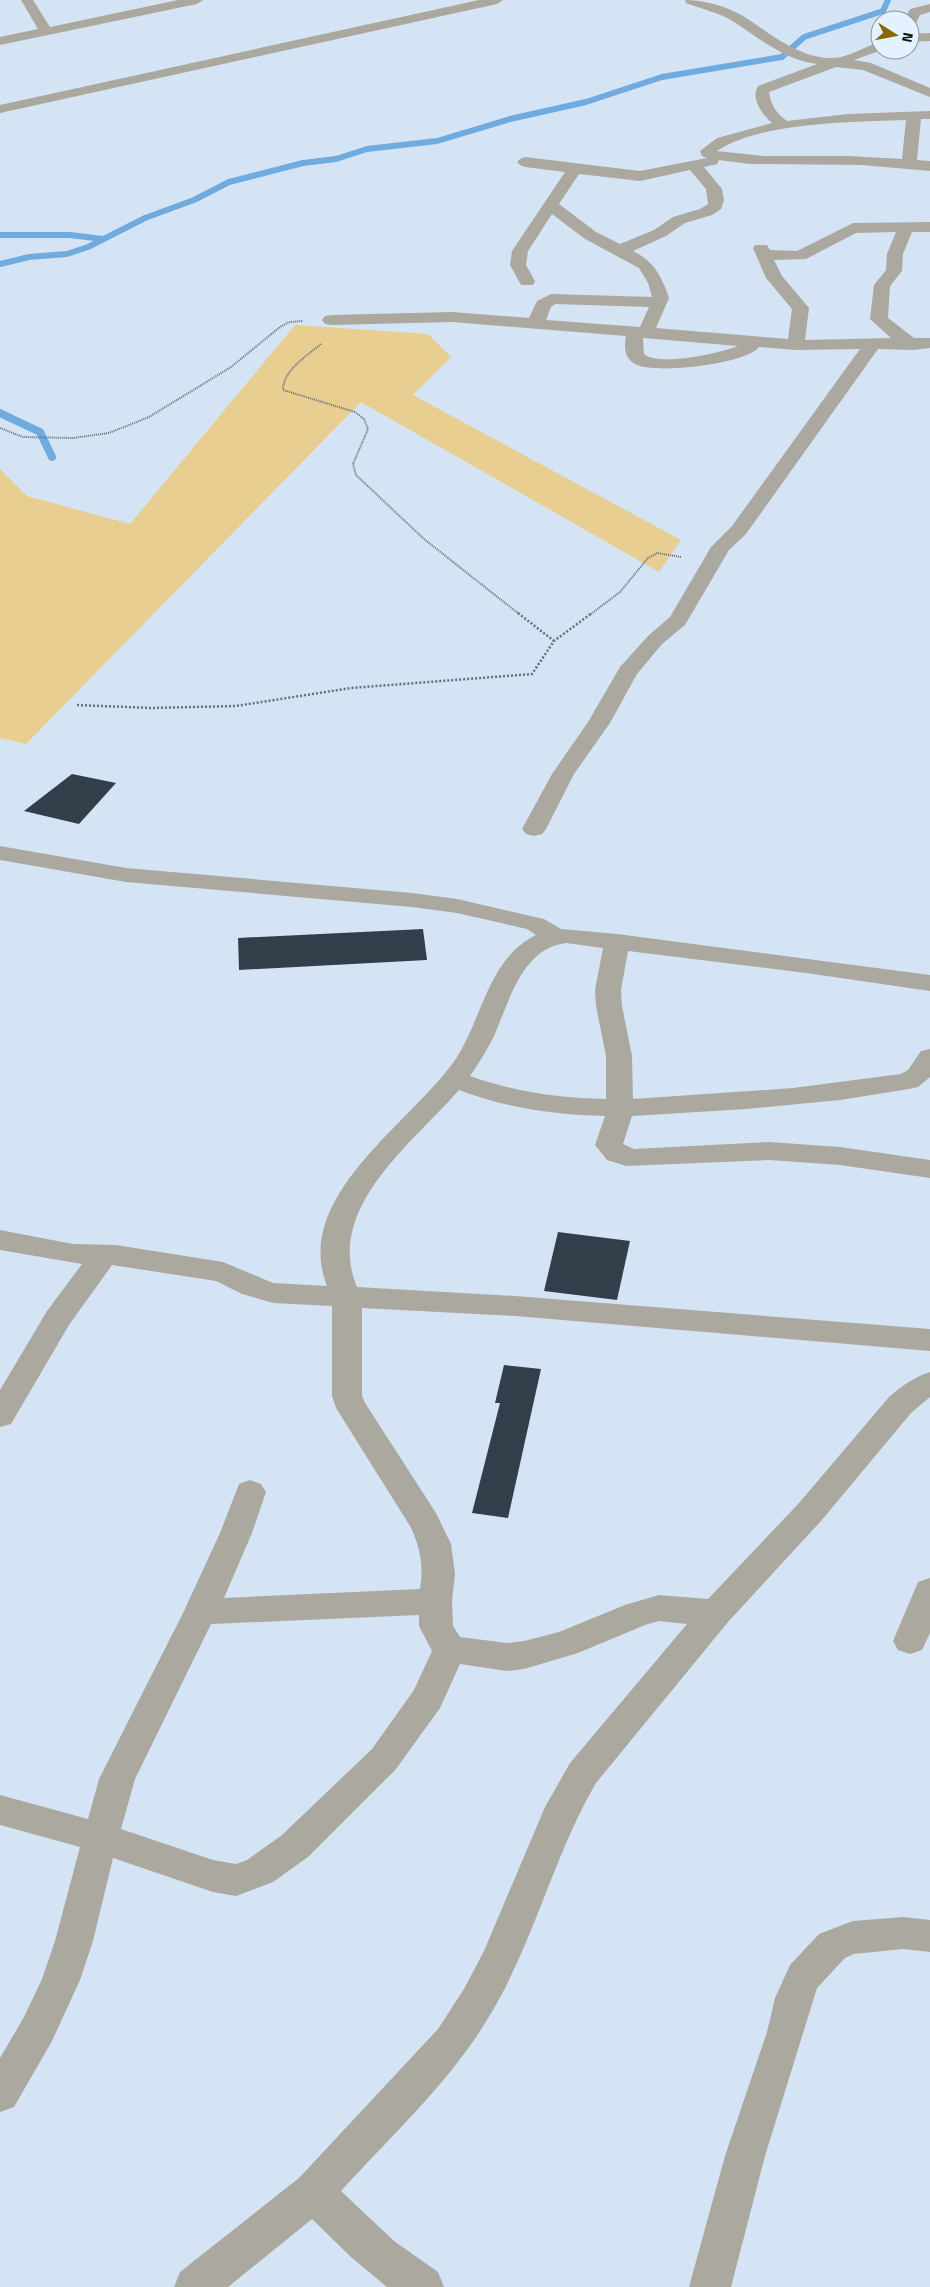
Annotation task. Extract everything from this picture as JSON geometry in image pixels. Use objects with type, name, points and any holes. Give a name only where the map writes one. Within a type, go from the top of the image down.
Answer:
[{"type":"street","points":[[27,0],[46,32]]},
{"type":"street","points":[[0,41],[197,0]]},
{"type":"street","points":[[0,109],[497,0]]},
{"type":"street","points":[[691,0],[737,18],[749,28],[805,59],[833,64],[866,66],[930,93]]},
{"type":"street","points":[[423,5],[435,15]]},
{"type":"street","points":[[784,126],[770,115],[763,104],[762,92],[766,88],[811,74],[870,50]]},
{"type":"street","points":[[909,164],[914,115]]},
{"type":"street","points":[[930,115],[813,121],[731,138],[713,145],[707,151],[725,158],[780,161],[855,160],[930,166]]},
{"type":"street","points":[[526,162],[640,176],[725,158]]},
{"type":"street","points":[[621,250],[660,233],[679,220],[706,212],[715,206],[717,199],[711,184],[694,166]]},
{"type":"street","points":[[527,281],[518,265],[520,251],[575,169]]},
{"type":"street","points":[[550,205],[596,238],[639,258],[656,279],[661,298],[633,343],[634,353],[640,360],[650,363],[710,359],[743,351],[758,343]]},
{"type":"street","points":[[906,227],[895,254],[894,271],[882,285],[878,316],[880,323],[925,345]]},
{"type":"street","points":[[796,346],[801,308],[774,278],[763,252],[800,256],[853,228],[930,227]]},
{"type":"street","points":[[536,323],[543,305],[551,299],[659,302]]},
{"type":"street","points":[[331,320],[445,317],[641,331],[796,346],[925,345]]},
{"type":"street","points":[[534,830],[555,788],[599,724],[628,672],[655,640],[678,621],[721,547],[739,530],[871,346]]},
{"type":"street","points":[[0,853],[126,875],[412,900],[457,906],[535,924],[555,936]]},
{"type":"street","points":[[716,1613],[659,1608],[637,1614],[566,1644],[524,1656],[507,1657],[450,1649],[442,1639],[436,1626],[439,1574],[435,1544],[425,1522],[359,1417],[351,1408],[347,1396],[348,1322],[346,1297],[333,1260],[339,1227],[347,1206],[362,1178],[372,1165],[454,1079],[472,1052],[504,980],[525,954],[544,940],[555,936],[617,941],[930,983]]},
{"type":"street","points":[[617,941],[608,998],[619,1056],[619,1096],[621,1109],[609,1145],[613,1152],[620,1156],[634,1158],[769,1151],[840,1156],[930,1169]]},
{"type":"street","points":[[454,1079],[482,1090],[519,1099],[581,1108],[671,1107],[895,1084],[909,1081],[917,1076],[930,1057]]},
{"type":"street","points":[[0,1240],[73,1254],[104,1254],[223,1272],[252,1287],[273,1293],[515,1306],[930,1340]]},
{"type":"street","points":[[0,1416],[58,1318],[104,1254]]},
{"type":"street","points":[[195,2287],[313,2192],[452,2042],[478,2001],[500,1957],[562,1807],[583,1773],[716,1613],[810,1512],[851,1461],[912,1394],[930,1383]]},
{"type":"street","points":[[0,2094],[38,2029],[61,1980],[74,1941],[85,1893],[118,1779],[201,1611],[236,1533],[250,1492]]},
{"type":"street","points":[[910,1641],[930,1591]]},
{"type":"street","points":[[201,1611],[266,1610],[436,1601]]},
{"type":"street","points":[[0,1810],[101,1838],[213,1876],[236,1880],[260,1871],[295,1846],[384,1759],[428,1698],[450,1649]]},
{"type":"street","points":[[710,2287],[746,2156],[786,2032],[794,1998],[803,1977],[832,1946],[853,1938],[903,1933],[930,1936]]},
{"type":"street","points":[[313,2192],[382,2259],[398,2272],[423,2287]]},
{"type":"path","points":[[0,428],[23,437],[73,438],[110,433],[149,417],[230,366],[285,324],[290,322],[331,320]]},
{"type":"path","points":[[363,320],[325,341],[285,376],[282,384],[283,390],[355,412],[364,419],[368,430],[353,464],[353,470],[356,475],[424,539],[554,642]]},
{"type":"path","points":[[77,705],[151,708],[236,706],[351,688],[532,674],[554,642],[620,592],[648,558],[657,553],[711,564]]},
{"type":"shaded area","points":[[295,325],[428,334],[451,357],[413,395],[681,540],[659,572],[361,402],[26,744],[0,738],[0,469],[27,496],[130,524]]},
{"type":"building","points":[[72,774],[116,783],[79,824],[24,811]]},
{"type":"building","points":[[423,929],[427,960],[239,970],[238,938]]},
{"type":"building","points":[[558,1232],[630,1241],[617,1300],[544,1291]]},
{"type":"building","points":[[504,1365],[541,1369],[508,1518],[472,1513],[500,1403],[495,1403]]},
{"type":"waterway","points":[[0,264],[29,257],[67,254],[88,247],[145,218],[194,200],[229,182],[303,163],[336,159],[367,149],[437,141],[510,119],[586,102],[662,77],[782,57],[804,37],[883,11],[888,0]]},
{"type":"waterway","points":[[0,235],[70,235],[103,239]]},
{"type":"waterway","points":[[0,413],[40,432],[52,457]]}]
